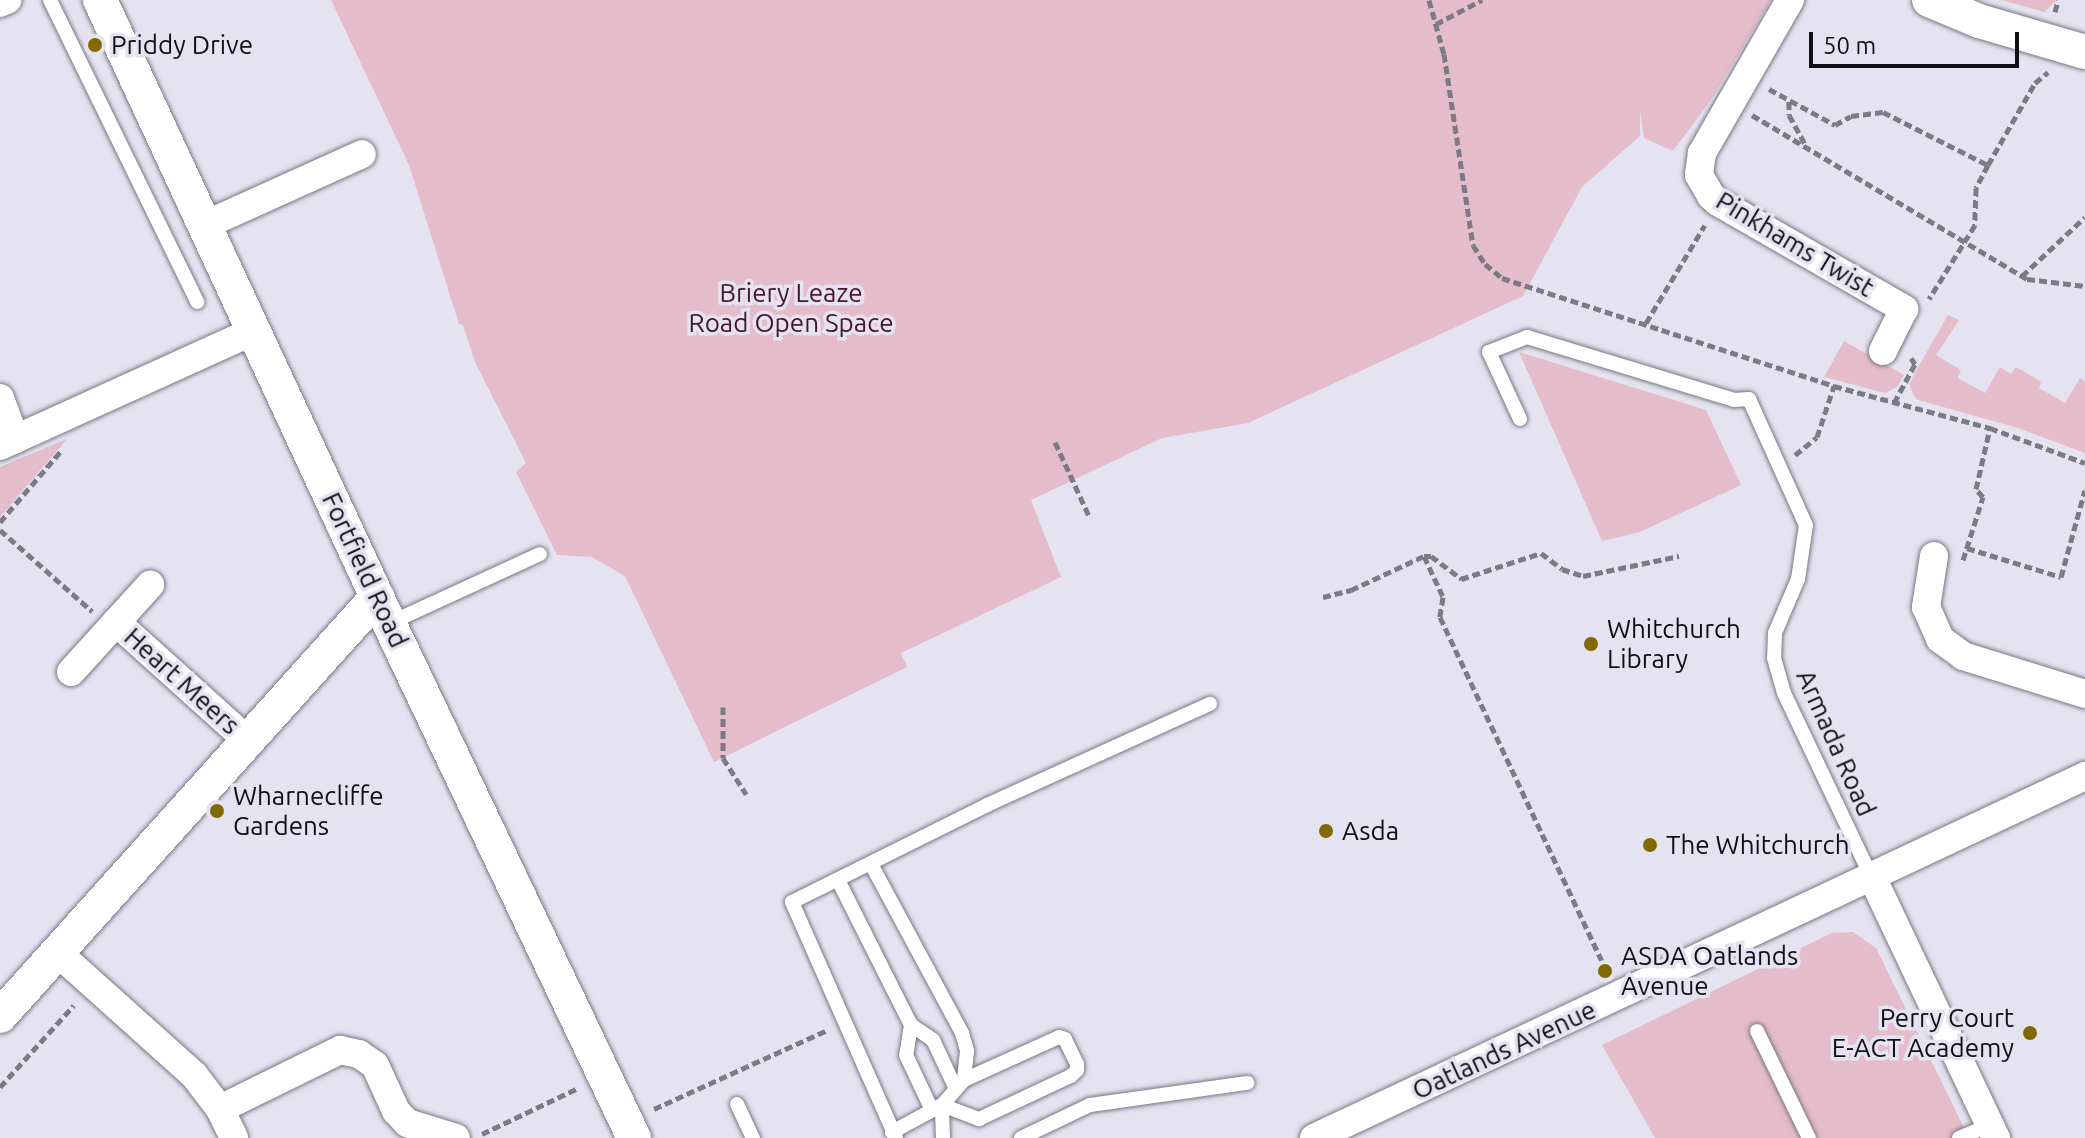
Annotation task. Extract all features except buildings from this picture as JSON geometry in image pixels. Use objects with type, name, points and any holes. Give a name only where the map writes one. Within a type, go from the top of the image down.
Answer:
[{"type":"street","points":[[0,3],[7,0]]},
{"type":"street","name":"Fortfield Road","points":[[100,0],[383,610],[606,1075],[640,1126]]},
{"type":"street","name":"Pinkhams Twist","points":[[1790,0],[1702,153],[1699,175],[1718,202],[1904,309],[1883,351]]},
{"type":"street","points":[[1929,0],[1979,21],[2077,50]]},
{"type":"street","points":[[205,225],[362,154]]},
{"type":"street","points":[[0,398],[7,442],[253,331]]},
{"type":"street","points":[[1934,556],[1926,607],[1940,639],[1963,656],[2085,694]]},
{"type":"street","name":"Heart Meers","points":[[71,672],[150,585]]},
{"type":"street","points":[[0,1016],[247,740],[383,610]]},
{"type":"street","name":"Heart Meers","points":[[116,622],[247,740]]},
{"type":"street","name":"Oatlands Avenue","points":[[1314,1138],[1873,879],[2085,776]]},
{"type":"street","points":[[1873,879],[1992,1131]]},
{"type":"street","points":[[58,953],[194,1075],[220,1109],[234,1138]]},
{"type":"street","points":[[220,1109],[340,1050],[359,1054],[375,1065],[396,1111],[407,1123],[456,1138]]},
{"type":"lane","points":[[50,0],[197,302]]},
{"type":"lane","name":"Armada Road","points":[[1520,419],[1489,352],[1527,337],[1734,400],[1749,399],[1806,525],[1798,579],[1775,633],[1774,658],[1784,693],[1873,879]]},
{"type":"lane","points":[[383,610],[540,554]]},
{"type":"lane","points":[[937,1107],[979,1119],[1071,1076],[1077,1070],[1077,1064],[1065,1039],[1059,1037],[960,1084],[937,1107],[894,1135],[792,902],[987,805],[1210,704]]},
{"type":"lane","points":[[871,864],[962,1033],[967,1051],[960,1084]]},
{"type":"lane","points":[[838,880],[911,1025],[933,1040],[960,1084]]},
{"type":"lane","points":[[911,1025],[906,1055],[937,1107],[943,1138]]},
{"type":"lane","points":[[1757,1031],[1809,1138]]},
{"type":"lane","points":[[1021,1138],[1090,1105],[1247,1083]]},
{"type":"lane","points":[[737,1104],[753,1138]]},
{"type":"lane","points":[[1959,1138],[1992,1131]]},
{"type":"path","points":[[1429,0],[1444,54],[1473,245],[1485,264],[1502,278],[1834,386],[1990,428],[2085,463]]},
{"type":"path","points":[[1436,24],[1482,0]]},
{"type":"path","points":[[1904,309],[1926,306],[1975,225],[1976,188],[2035,83],[2052,69],[2065,67],[2077,50],[2076,23],[2064,21],[2055,12],[2058,0]]},
{"type":"path","points":[[1747,77],[1835,125],[1851,116],[1883,112],[1988,165]]},
{"type":"path","points":[[1789,100],[1789,115],[1808,149]]},
{"type":"path","points":[[1731,103],[2022,276],[2085,286]]},
{"type":"path","points":[[1646,323],[1718,202]]},
{"type":"path","points":[[2022,276],[2085,217]]},
{"type":"path","points":[[1780,467],[1817,437],[1834,386]]},
{"type":"path","points":[[0,522],[82,427],[91,406]]},
{"type":"path","points":[[1934,556],[1963,560],[1983,497],[1976,489],[1990,428]]},
{"type":"path","points":[[1055,442],[1090,518]]},
{"type":"path","points":[[1967,548],[2061,577],[2085,490]]},
{"type":"path","points":[[0,530],[86,608],[116,622]]},
{"type":"path","points":[[1323,597],[1351,590],[1424,556],[1431,556],[1461,579],[1541,553],[1562,569],[1583,576],[1679,556]]},
{"type":"path","points":[[1424,556],[1443,597],[1440,617],[1618,997]]},
{"type":"path","points":[[723,707],[723,758],[746,794]]},
{"type":"path","points":[[0,1087],[92,985]]},
{"type":"path","points":[[640,1126],[843,1022]]},
{"type":"path","points":[[474,1138],[606,1075]]},
{"type":"green space","name":"Briery Leaze Road Open Space","points":[[331,0],[1771,0],[1711,100],[1673,151],[1644,138],[1640,111],[1640,136],[1582,187],[1523,296],[1248,423],[1162,438],[1031,500],[1061,577],[901,653],[907,667],[714,762],[625,576],[592,557],[557,555],[516,472],[526,463],[475,362],[463,325],[459,324],[409,165]]},
{"type":"green space","points":[[2002,0],[2057,0],[2044,12]]},
{"type":"green space","points":[[1948,315],[1959,320],[1936,355],[1961,370],[1958,378],[1985,393],[2000,367],[2011,374],[2016,367],[2041,382],[2039,388],[2065,403],[2080,378],[2085,381],[2085,453],[2018,428],[1918,400],[1913,395],[1910,384],[1913,376]]},
{"type":"green space","points":[[1844,341],[1904,375],[1897,387],[1885,393],[1824,377]]},
{"type":"green space","points":[[1519,352],[1706,410],[1741,485],[1640,532],[1602,541]]},
{"type":"green space","points":[[67,439],[0,517],[0,467]]},
{"type":"green space","points":[[1853,932],[1876,948],[1969,1138],[1655,1138],[1602,1045],[1832,933]]},
{"type":"place","name":"Priddy Drive","points":[[95,45]]},
{"type":"place","name":"Whitchurch Library","points":[[1591,644]]},
{"type":"place","name":"Wharnecliffe Gardens","points":[[217,811]]},
{"type":"place","name":"Asda","points":[[1326,831]]},
{"type":"place","name":"The Whitchurch","points":[[1650,845]]},
{"type":"place","name":"ASDA Oatlands Avenue","points":[[1605,971]]},
{"type":"place","name":"Perry Court E-ACT Academy","points":[[2030,1033]]}]
